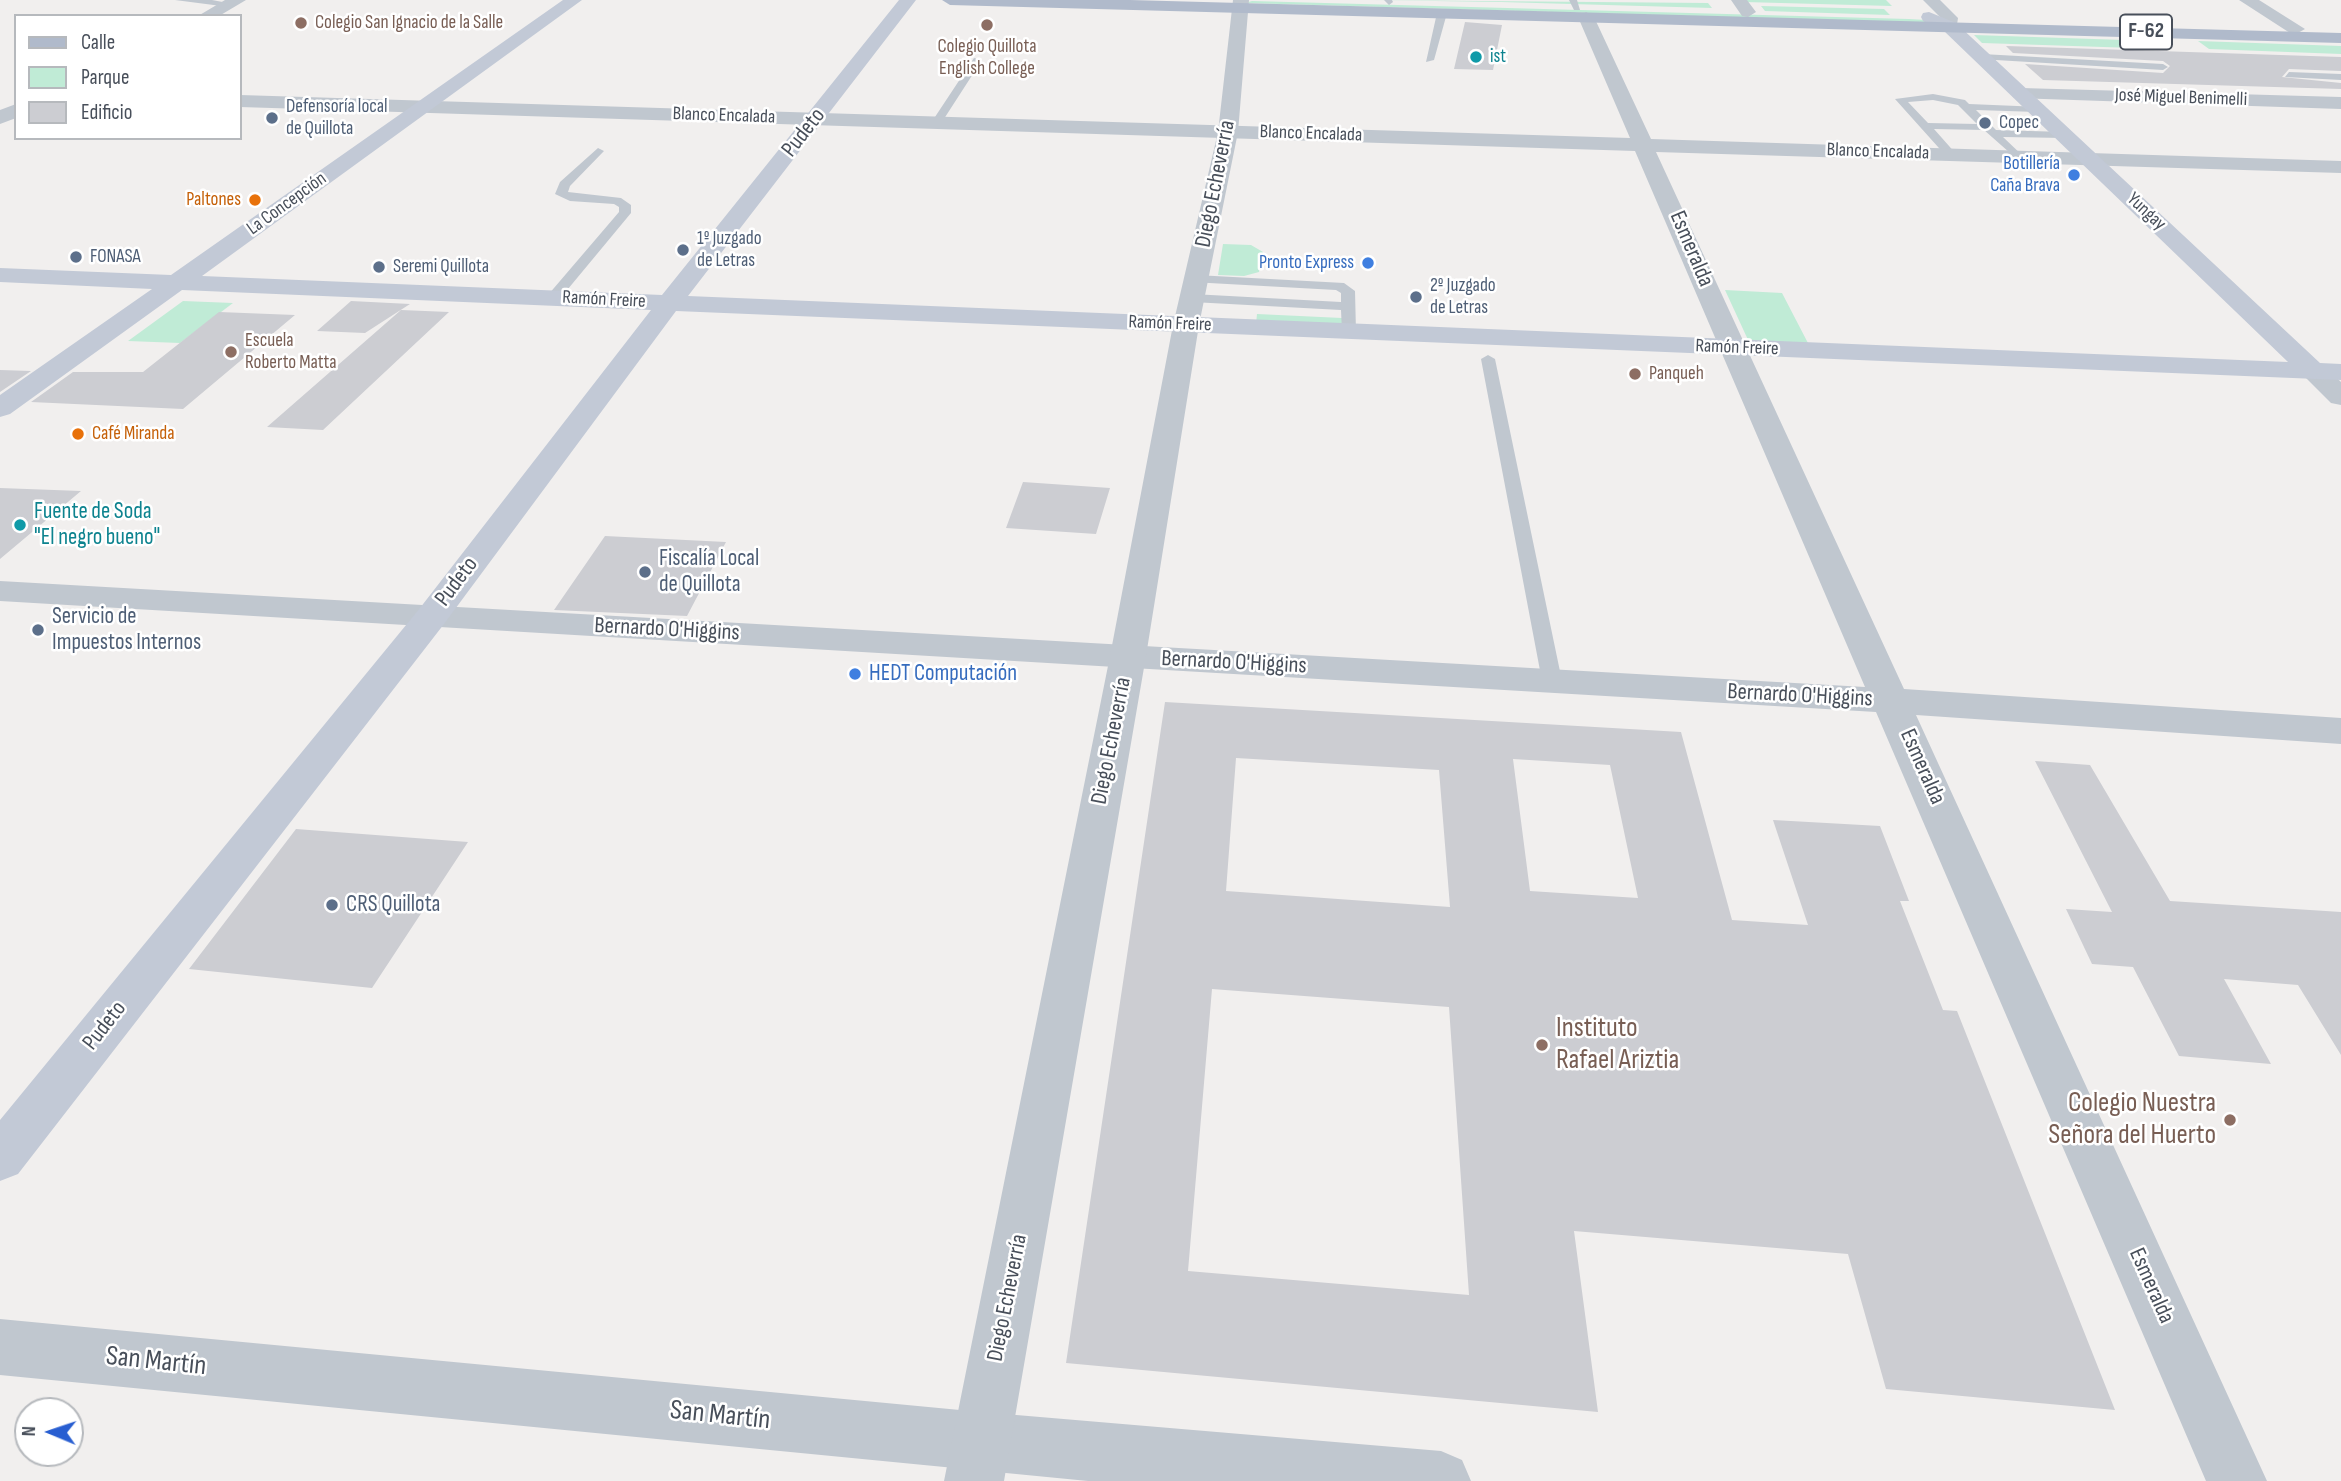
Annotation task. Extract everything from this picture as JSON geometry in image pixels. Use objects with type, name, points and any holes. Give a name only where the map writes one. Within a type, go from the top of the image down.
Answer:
[{"type":"main road","name":"La Concepción","points":[[0,408],[574,0]]},
{"type":"main road","name":"Pudeto","points":[[0,1158],[432,616],[669,303],[908,0]]},
{"type":"main road","name":"F-62","points":[[950,0],[1240,4],[1442,13],[1744,6],[1930,8],[1950,22],[2341,31]]},
{"type":"main road","name":"F-62","points":[[1303,0],[1388,1],[2341,38]]},
{"type":"main road","name":"Yungay","points":[[1950,22],[1982,57],[2313,370]]},
{"type":"main road","name":"Ramón Freire","points":[[0,275],[669,303],[1191,301],[1246,327],[1349,319],[1733,348],[2341,372]]},
{"type":"main road","points":[[2290,348],[2341,349]]},
{"type":"street","points":[[1912,0],[1930,8]]},
{"type":"street","points":[[2247,0],[2296,30]]},
{"type":"street","points":[[210,14],[233,2]]},
{"type":"street","name":"Diego Echeverría","points":[[977,1461],[1128,656],[1191,301],[1228,132],[1240,4]]},
{"type":"street","name":"Esmeralda","points":[[1579,8],[1644,145],[2237,1481]]},
{"type":"street","points":[[0,118],[13,99]]},
{"type":"street","name":"Blanco Encalada","points":[[242,101],[2341,167]]},
{"type":"street","name":"José Miguel Benimelli","points":[[2029,101],[2341,103]]},
{"type":"street","name":"Yungay","points":[[2313,370],[2341,397]]},
{"type":"street","name":"Bernardo O'Higgins","points":[[0,591],[1892,701],[2341,732]]},
{"type":"street","name":"San Martín","points":[[0,1347],[977,1461],[1441,1481]]},
{"type":"lane","points":[[179,0],[233,2]]},
{"type":"lane","points":[[1429,60],[1442,13]]},
{"type":"lane","points":[[1982,57],[2164,67]]},
{"type":"lane","points":[[936,123],[977,60]]},
{"type":"lane","points":[[2289,75],[2341,77]]},
{"type":"lane","points":[[1951,155],[1900,99],[1951,99],[1966,107],[2018,157]]},
{"type":"lane","points":[[1966,107],[2029,101]]},
{"type":"lane","points":[[1923,125],[2065,135]]},
{"type":"lane","points":[[552,298],[625,213],[625,205],[617,201],[561,194],[564,185],[598,151]]},
{"type":"lane","points":[[1246,327],[1252,282]]},
{"type":"lane","points":[[1252,282],[1339,286],[1348,291],[1349,319],[1249,301],[1191,301],[1252,282]]},
{"type":"lane","points":[[1488,359],[1552,681]]},
{"type":"green space","points":[[1369,0],[1708,3],[1712,8],[1501,2]]},
{"type":"green space","points":[[1743,0],[1886,0],[1892,6],[1744,2]]},
{"type":"green space","points":[[1252,1],[1909,19],[1926,20],[1929,23],[1245,3]]},
{"type":"green space","points":[[1761,6],[1884,9],[1890,15],[1765,11]]},
{"type":"green space","points":[[1974,35],[2154,41],[2164,49],[1982,43]]},
{"type":"green space","points":[[2198,41],[2341,46],[2341,54],[2209,49]]},
{"type":"green space","points":[[1223,244],[1251,245],[1263,252],[1259,272],[1244,276],[1218,275]]},
{"type":"green space","points":[[1725,290],[1782,293],[1809,345],[1749,342]]},
{"type":"green space","points":[[183,301],[233,303],[180,343],[128,341]]},
{"type":"green space","points":[[1257,314],[1342,318],[1342,328],[1256,324]]},
{"type":"building","name":"ist","points":[[1465,22],[1502,25],[1493,70],[1454,69]]},
{"type":"building","points":[[2006,46],[2341,57],[2341,71],[2289,69],[2282,77],[2341,83],[2341,89],[2043,80],[2025,64],[2163,73],[2170,66],[2163,61],[2013,53]]},
{"type":"building","points":[[351,301],[410,304],[365,333],[317,331]]},
{"type":"building","points":[[401,310],[449,312],[323,430],[267,427]]},
{"type":"building","points":[[219,312],[295,315],[183,409],[31,402],[73,372],[143,372]]},
{"type":"building","points":[[0,370],[31,371],[0,392]]},
{"type":"building","points":[[1023,482],[1110,488],[1096,534],[1006,528]]},
{"type":"building","name":"Fuente de Soda \"El negro bueno\"","points":[[0,488],[81,491],[0,559]]},
{"type":"building","name":"Fiscalía Local de Quillota","points":[[605,536],[726,542],[687,616],[554,610]]},
{"type":"building","name":"Instituto Rafael Ariztia","points":[[1165,702],[1681,732],[1732,920],[1808,925],[1773,820],[1880,826],[1909,901],[1900,901],[1943,1010],[1957,1011],[2115,1410],[1886,1389],[1848,1254],[1574,1231],[1598,1412],[1066,1363]],"holes":[[[1236,758],[1439,770],[1450,907],[1226,891]],[[1513,759],[1610,765],[1638,898],[1530,891]],[[1212,989],[1449,1007],[1469,1295],[1188,1271]]]},
{"type":"building","points":[[2035,761],[2090,765],[2170,901],[2341,912],[2341,1055],[2298,985],[2224,979],[2271,1064],[2179,1056],[2133,967],[2092,964],[2066,909],[2112,912]]},
{"type":"building","name":"CRS Quillota","points":[[296,829],[468,842],[372,988],[189,969]]},
{"type":"place","name":"Colegio San Ignacio de la Salle","points":[[301,23]]},
{"type":"place","name":"Colegio Quillota English College","points":[[987,25]]},
{"type":"place","name":"ist","points":[[1476,57]]},
{"type":"place","name":"Defensoría local de Quillota","points":[[272,118]]},
{"type":"place","name":"Copec","points":[[1985,123]]},
{"type":"place","name":"Botillería Caña Brava","points":[[2074,175]]},
{"type":"place","name":"Paltones","points":[[255,200]]},
{"type":"place","name":"1º Juzgado de Letras","points":[[683,250]]},
{"type":"place","name":"FONASA","points":[[76,257]]},
{"type":"place","name":"Pronto Express","points":[[1368,263]]},
{"type":"place","name":"Seremi Quillota","points":[[379,267]]},
{"type":"place","name":"2º Juzgado de Letras","points":[[1416,297]]},
{"type":"place","name":"Escuela Roberto Matta","points":[[231,352]]},
{"type":"place","name":"Panqueh","points":[[1635,374]]},
{"type":"place","name":"Café Miranda","points":[[78,434]]},
{"type":"place","name":"Fuente de Soda \"El negro bueno\"","points":[[20,525]]},
{"type":"place","name":"Fiscalía Local de Quillota","points":[[645,572]]},
{"type":"place","name":"Servicio de Impuestos Internos","points":[[38,630]]},
{"type":"place","name":"HEDT Computación","points":[[855,674]]},
{"type":"place","name":"CRS Quillota","points":[[332,905]]},
{"type":"place","name":"Instituto Rafael Ariztia","points":[[1542,1045]]},
{"type":"place","name":"Colegio Nuestra Señora del Huerto","points":[[2230,1120]]}]
